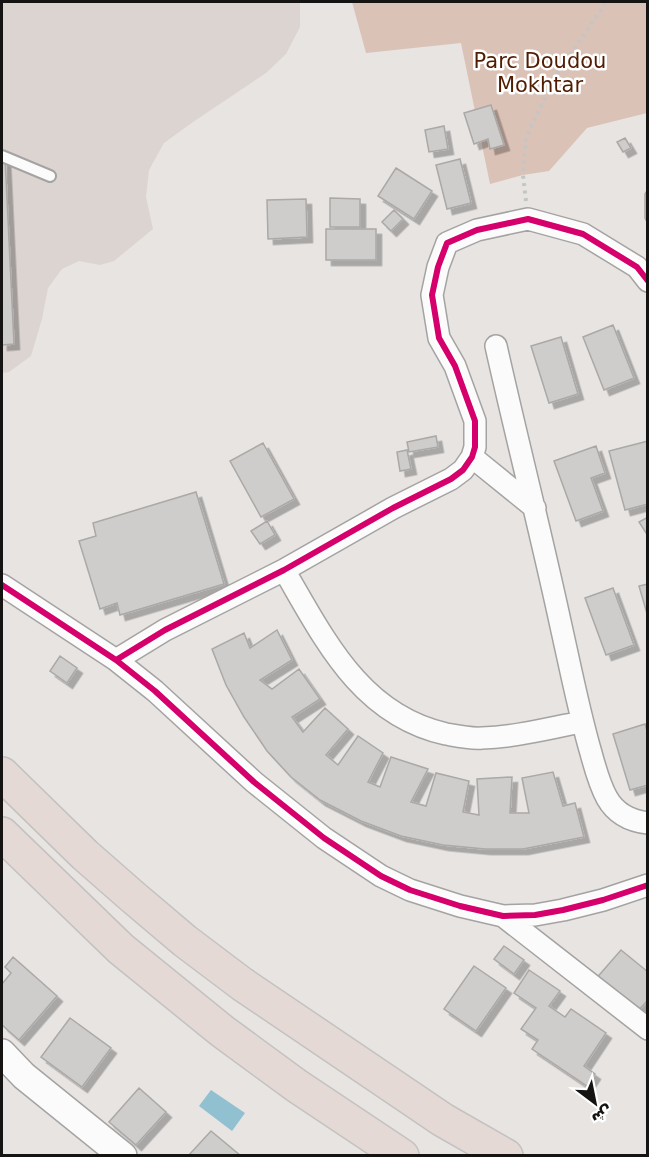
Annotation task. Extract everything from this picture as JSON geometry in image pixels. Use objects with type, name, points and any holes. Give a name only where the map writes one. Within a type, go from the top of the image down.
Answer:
[{"type":"highway","points":[[2,774],[85,855],[185,941],[242,984],[443,1120],[506,1155]]},
{"type":"highway","points":[[2,834],[121,949],[222,1031],[297,1086],[402,1155]]},
{"type":"street","points":[[116,660],[165,630],[284,570],[393,508],[451,479],[463,470],[472,457],[475,447],[475,421],[455,366],[439,338],[432,295],[438,267],[447,243],[477,230],[528,219],[583,234],[637,267],[648,281]]},
{"type":"street","points":[[496,346],[535,508],[582,722],[596,771],[606,798],[616,811],[632,820],[648,823]]},
{"type":"street","points":[[472,457],[535,508]]},
{"type":"street","points":[[284,570],[335,655],[353,678],[386,707],[413,723],[453,736],[480,739],[582,722]]},
{"type":"street","points":[[2,585],[116,660],[155,691],[254,782],[324,838],[381,876],[410,890],[460,906],[504,916],[535,915],[562,910],[648,885]]},
{"type":"street","points":[[504,916],[648,1029]]},
{"type":"street","points":[[2,1053],[24,1076],[123,1155]]},
{"type":"lane","points":[[2,156],[50,176]]},
{"type":"path","points":[[528,219],[523,175],[526,137],[555,77],[606,2]]},
{"type":"shaded area","points":[[2,2],[300,2],[300,27],[286,54],[266,73],[164,143],[149,170],[146,197],[153,229],[114,261],[100,265],[79,261],[62,269],[48,288],[31,356],[9,372],[2,373]]},
{"type":"green space","name":"Parc Doudou Mokhtar","points":[[352,2],[647,2],[647,113],[587,128],[549,171],[490,184],[461,43],[366,53]]},
{"type":"water","points":[[211,1090],[245,1113],[232,1131],[199,1106]]},
{"type":"building","points":[[491,105],[504,145],[490,149],[488,139],[474,144],[464,113]]},
{"type":"building","points":[[444,126],[448,149],[429,152],[425,130]]},
{"type":"building","points":[[625,138],[631,148],[623,152],[617,142]]},
{"type":"building","points":[[2,157],[5,157],[14,344],[2,345]]},
{"type":"building","points":[[460,159],[471,203],[447,209],[436,165]]},
{"type":"building","points":[[396,168],[432,191],[414,219],[378,196]]},
{"type":"building","points":[[648,189],[648,224],[645,218],[645,194]]},
{"type":"building","points":[[330,198],[360,199],[360,227],[330,227]]},
{"type":"building","points":[[306,199],[307,237],[268,239],[267,200]]},
{"type":"building","points":[[394,210],[403,219],[391,231],[382,222]]},
{"type":"building","points":[[326,229],[376,229],[376,260],[326,260]]},
{"type":"building","points":[[613,325],[634,378],[604,390],[583,337]]},
{"type":"building","points":[[561,337],[578,394],[549,403],[531,346]]},
{"type":"building","points":[[436,436],[438,447],[409,452],[407,442]]},
{"type":"building","points":[[648,441],[648,504],[625,510],[609,451]]},
{"type":"building","points":[[263,443],[294,499],[261,517],[230,461]]},
{"type":"building","points":[[596,446],[605,473],[591,478],[603,511],[576,521],[554,461]]},
{"type":"building","points":[[407,450],[411,469],[400,471],[397,452]]},
{"type":"building","points":[[196,492],[224,584],[120,615],[117,603],[100,609],[79,541],[96,536],[93,523]]},
{"type":"building","points":[[648,517],[648,536],[639,522]]},
{"type":"building","points":[[267,521],[275,535],[260,544],[251,531]]},
{"type":"building","points":[[648,584],[648,617],[639,586]]},
{"type":"building","points":[[613,588],[634,645],[606,655],[585,598]]},
{"type":"building","points":[[277,630],[292,660],[260,680],[272,689],[299,669],[320,699],[292,717],[303,732],[325,708],[348,729],[326,755],[338,765],[358,736],[383,753],[368,782],[380,787],[391,757],[428,769],[411,802],[426,806],[436,773],[469,781],[463,812],[479,815],[477,779],[512,777],[510,813],[529,813],[522,778],[553,772],[563,806],[575,803],[584,837],[523,849],[485,849],[443,845],[401,836],[361,821],[320,800],[291,777],[267,751],[226,685],[212,649],[244,633],[250,648]]},
{"type":"building","points":[[60,656],[77,668],[67,683],[50,671]]},
{"type":"building","points":[[645,724],[648,734],[648,785],[630,790],[613,734]]},
{"type":"building","points":[[504,946],[524,960],[514,974],[494,959]]},
{"type":"building","points":[[621,950],[648,972],[648,1000],[634,1015],[594,981]]},
{"type":"building","points":[[13,957],[57,996],[19,1040],[2,1025],[2,984],[11,973],[5,967]]},
{"type":"building","points":[[474,966],[506,988],[476,1031],[444,1009]]},
{"type":"building","points":[[529,970],[560,991],[549,1006],[565,1017],[571,1009],[606,1033],[584,1066],[595,1074],[587,1086],[532,1049],[538,1040],[521,1029],[536,1008],[514,993]]},
{"type":"building","points":[[70,1018],[111,1048],[82,1087],[41,1057]]},
{"type":"building","points":[[139,1088],[166,1112],[136,1145],[109,1122]]},
{"type":"building","points":[[211,1131],[241,1156],[188,1156]]},
{"type":"cycle path","points":[[2,585],[116,660],[165,630],[284,570],[393,508],[451,479],[463,470],[472,457],[475,447],[475,421],[455,366],[439,338],[432,295],[438,267],[447,243],[477,230],[528,219],[583,234],[637,267],[648,281]]},
{"type":"cycle path","points":[[116,660],[155,691],[254,782],[324,838],[381,876],[410,890],[460,906],[503,916],[535,915],[563,910],[648,885]]}]
